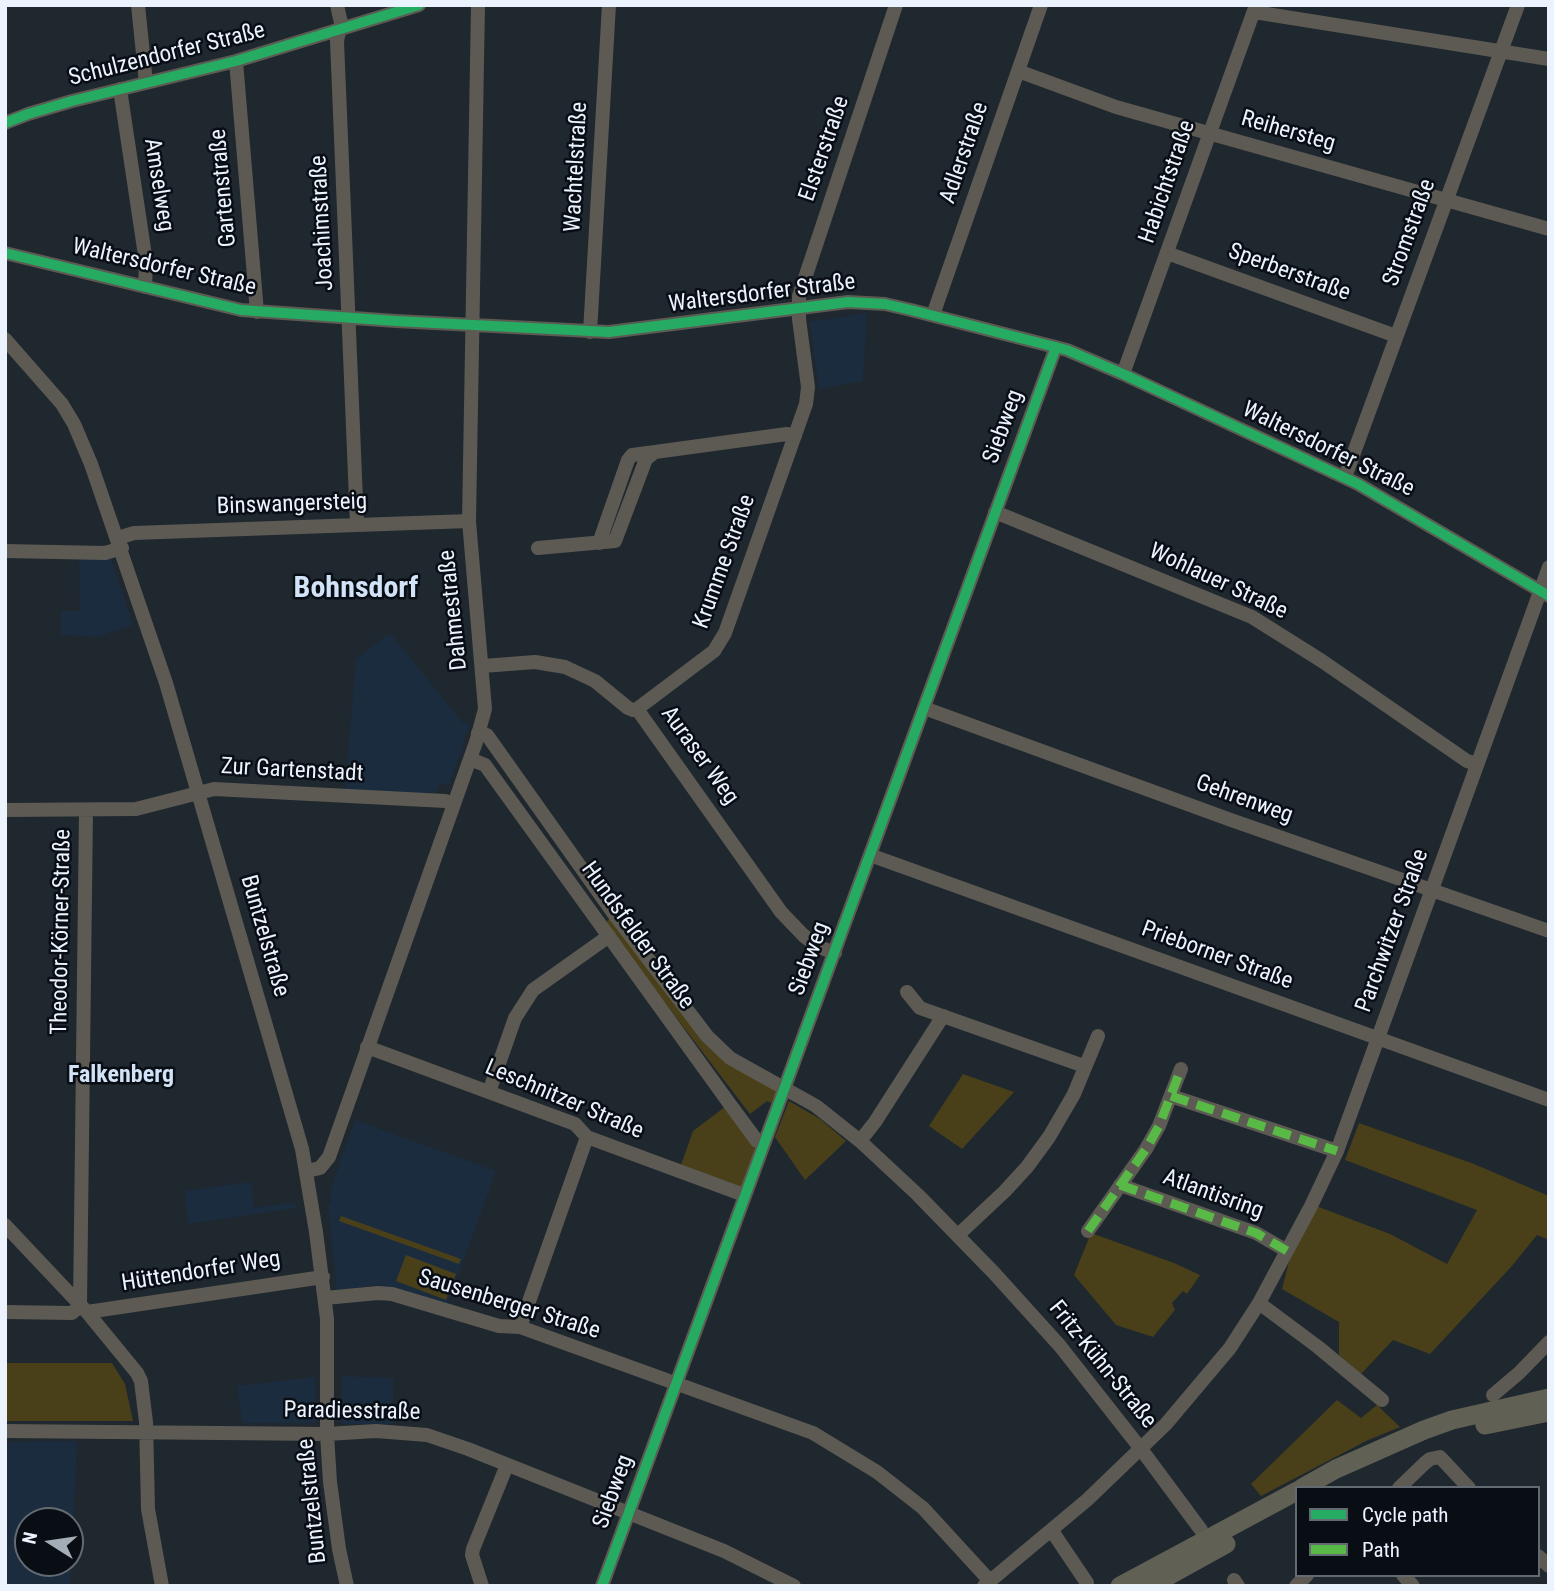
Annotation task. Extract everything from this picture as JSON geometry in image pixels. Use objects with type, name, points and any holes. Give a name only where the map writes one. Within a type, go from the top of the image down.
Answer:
[{"type":"highway","points":[[1306,1486],[1336,1469],[1424,1430],[1462,1418],[1549,1398]]},
{"type":"highway","points":[[1333,1486],[1406,1450],[1451,1434],[1549,1412]]},
{"type":"highway","points":[[1119,1586],[1295,1492]]},
{"type":"highway","points":[[1150,1586],[1295,1506]]},
{"type":"street","points":[[138,5],[146,83]]},
{"type":"street","name":"Joachimstraße","points":[[337,5],[341,23],[337,41],[357,524]]},
{"type":"street","name":"Schulzendorfer Straße","points":[[5,123],[33,112],[236,61],[419,5]]},
{"type":"street","name":"Dahmestraße","points":[[307,1171],[320,1168],[328,1157],[470,759],[485,709],[469,521],[478,5]]},
{"type":"street","name":"Wachtelstraße","points":[[590,332],[610,5]]},
{"type":"street","name":"Elsterstraße","points":[[799,308],[799,296],[896,5]]},
{"type":"street","name":"Adlerstraße","points":[[933,315],[1041,5]]},
{"type":"street","name":"Stromstraße","points":[[1345,477],[1518,5]]},
{"type":"street","points":[[1255,9],[1549,59]]},
{"type":"street","name":"Habichtstraße","points":[[1123,374],[1255,9]]},
{"type":"street","name":"Gartenstraße","points":[[236,61],[257,312]]},
{"type":"street","name":"Reihersteg","points":[[1018,71],[1116,107],[1549,229]]},
{"type":"street","name":"Amselweg","points":[[120,89],[146,262],[145,287]]},
{"type":"street","name":"Waltersdorfer Straße","points":[[5,253],[225,307],[257,312],[590,332],[632,331],[848,302],[933,315],[1056,347],[1123,374],[1345,477],[1544,594]]},
{"type":"street","name":"Sperberstraße","points":[[1167,253],[1396,336]]},
{"type":"street","name":"Krumme Straße","points":[[637,709],[715,651],[722,641],[808,397],[799,308]]},
{"type":"street","name":"Buntzelstraße","points":[[5,338],[46,384],[74,424],[120,543],[163,672],[307,1171],[323,1277],[329,1345],[327,1434],[333,1511],[347,1586]]},
{"type":"street","name":"Siebweg","points":[[602,1586],[1056,347]]},
{"type":"street","points":[[538,548],[615,541],[646,459],[655,452],[787,434],[795,436]]},
{"type":"street","name":"Wohlauer Straße","points":[[995,512],[1252,617],[1322,661],[1467,761],[1477,764]]},
{"type":"street","name":"Binswangersteig","points":[[5,551],[105,553],[134,533],[469,521]]},
{"type":"street","name":"Parchwitzer Straße","points":[[987,1583],[1052,1531],[1142,1449],[1230,1348],[1259,1303],[1322,1185],[1336,1151],[1477,764],[1544,594],[1549,567]]},
{"type":"street","name":"Auraser Weg","points":[[483,666],[535,662],[565,667],[595,681],[628,708],[637,709],[781,912],[812,943],[835,953]]},
{"type":"street","name":"Gehrenweg","points":[[925,708],[1218,815],[1549,931]]},
{"type":"street","name":"Hundsfelder Straße","points":[[478,733],[486,735],[694,1021],[730,1058],[784,1088]]},
{"type":"street","name":"Hundsfelder Straße","points":[[470,759],[485,765],[757,1141],[763,1144]]},
{"type":"street","name":"Zur Gartenstadt","points":[[5,810],[136,809],[215,789],[445,801],[454,804]]},
{"type":"street","name":"Theodor-Körner-Straße","points":[[84,1309],[86,811]]},
{"type":"street","name":"Prieborner Straße","points":[[870,855],[1549,1100]]},
{"type":"street","points":[[489,1092],[515,1018],[533,990],[609,936]]},
{"type":"street","points":[[907,992],[920,1008],[1084,1066]]},
{"type":"street","points":[[860,1141],[943,1016]]},
{"type":"street","points":[[958,1235],[1027,1167],[1066,1110],[1098,1036]]},
{"type":"street","name":"Leschnitzer Straße","points":[[367,1047],[575,1124],[587,1137],[744,1195]]},
{"type":"street","name":"Atlantisring","points":[[1088,1231],[1152,1137],[1181,1069]]},
{"type":"street","name":"Fritz-Kühn-Straße","points":[[784,1088],[816,1106],[860,1141],[958,1235],[1060,1346],[1202,1530]]},
{"type":"street","points":[[1171,1096],[1336,1151]]},
{"type":"street","points":[[520,1327],[587,1137]]},
{"type":"street","name":"Atlantisring","points":[[1120,1185],[1256,1233],[1287,1251]]},
{"type":"street","points":[[5,1225],[84,1309],[137,1373],[143,1394],[148,1509],[162,1586]]},
{"type":"street","name":"Hüttendorfer Weg","points":[[5,1312],[72,1313],[84,1309],[323,1277]]},
{"type":"street","name":"Sausenberger Straße","points":[[325,1298],[392,1294],[499,1326],[520,1327],[813,1433],[877,1472],[923,1508],[987,1583]]},
{"type":"street","points":[[1259,1303],[1382,1400]]},
{"type":"street","points":[[1493,1395],[1549,1342]]},
{"type":"street","name":"Paradiesstraße","points":[[5,1431],[327,1434],[376,1431],[438,1437],[724,1550],[794,1586]]},
{"type":"street","points":[[1401,1486],[1430,1459],[1440,1457],[1467,1486]]},
{"type":"street","points":[[482,1586],[472,1555],[473,1549],[507,1465]]},
{"type":"street","points":[[1052,1531],[1087,1583]]},
{"type":"shaded area","points":[[867,313],[863,381],[819,389],[810,322]]},
{"type":"shaded area","points":[[79,558],[111,559],[133,625],[97,637],[61,635],[61,611],[80,611]]},
{"type":"shaded area","points":[[390,633],[463,723],[471,724],[449,784],[440,784],[434,794],[345,789],[356,659]]},
{"type":"shaded area","points":[[614,916],[693,1028],[777,1090],[771,1103],[767,1101],[750,1114],[604,923]]},
{"type":"shaded area","points":[[963,1074],[1014,1092],[962,1149],[929,1126]]},
{"type":"shaded area","points":[[789,1101],[820,1119],[846,1141],[805,1180],[775,1137]]},
{"type":"shaded area","points":[[725,1107],[755,1149],[742,1188],[681,1165],[693,1131]]},
{"type":"shaded area","points":[[355,1120],[496,1171],[447,1305],[379,1285],[337,1290],[328,1207],[331,1201],[330,1191]]},
{"type":"shaded area","points":[[1359,1123],[1474,1164],[1549,1196],[1549,1240],[1537,1235],[1430,1354],[1393,1340],[1361,1374],[1339,1355],[1339,1322],[1282,1289],[1292,1250],[1316,1206],[1390,1234],[1447,1264],[1477,1210],[1345,1160]]},
{"type":"shaded area","points":[[251,1182],[254,1208],[295,1202],[296,1208],[188,1224],[185,1191]]},
{"type":"shaded area","points":[[341,1216],[461,1259],[459,1264],[339,1221]]},
{"type":"shaded area","points":[[1091,1233],[1200,1275],[1187,1294],[1183,1291],[1172,1303],[1175,1310],[1153,1337],[1116,1325],[1074,1275]]},
{"type":"shaded area","points":[[406,1255],[456,1274],[446,1300],[396,1281]]},
{"type":"shaded area","points":[[5,1363],[112,1363],[125,1384],[133,1421],[5,1421]]},
{"type":"shaded area","points":[[342,1376],[393,1378],[393,1424],[341,1424]]},
{"type":"shaded area","points":[[315,1377],[316,1423],[242,1423],[237,1386]]},
{"type":"shaded area","points":[[1337,1400],[1361,1418],[1377,1405],[1400,1427],[1366,1441],[1261,1496],[1251,1484]]},
{"type":"shaded area","points":[[77,1441],[74,1507],[14,1507],[14,1577],[70,1577],[70,1586],[5,1586],[5,1442]]},
{"type":"marked path","points":[[1088,1231],[1146,1149],[1159,1126],[1181,1069]]},
{"type":"marked path","points":[[1171,1096],[1337,1151]]},
{"type":"marked path","points":[[1120,1185],[1256,1233],[1287,1251]]},
{"type":"cycle path","points":[[5,123],[72,101],[236,61],[419,5]]},
{"type":"cycle path","points":[[5,253],[241,310],[396,321],[609,332],[848,302],[885,304],[1067,350],[1123,374],[1358,484],[1549,596]]},
{"type":"cycle path","points":[[602,1586],[1056,347]]},
{"type":"district","name":"Bohnsdorf","points":[[356,589]]},
{"type":"district","name":"Falkenberg","points":[[121,1076]]}]
